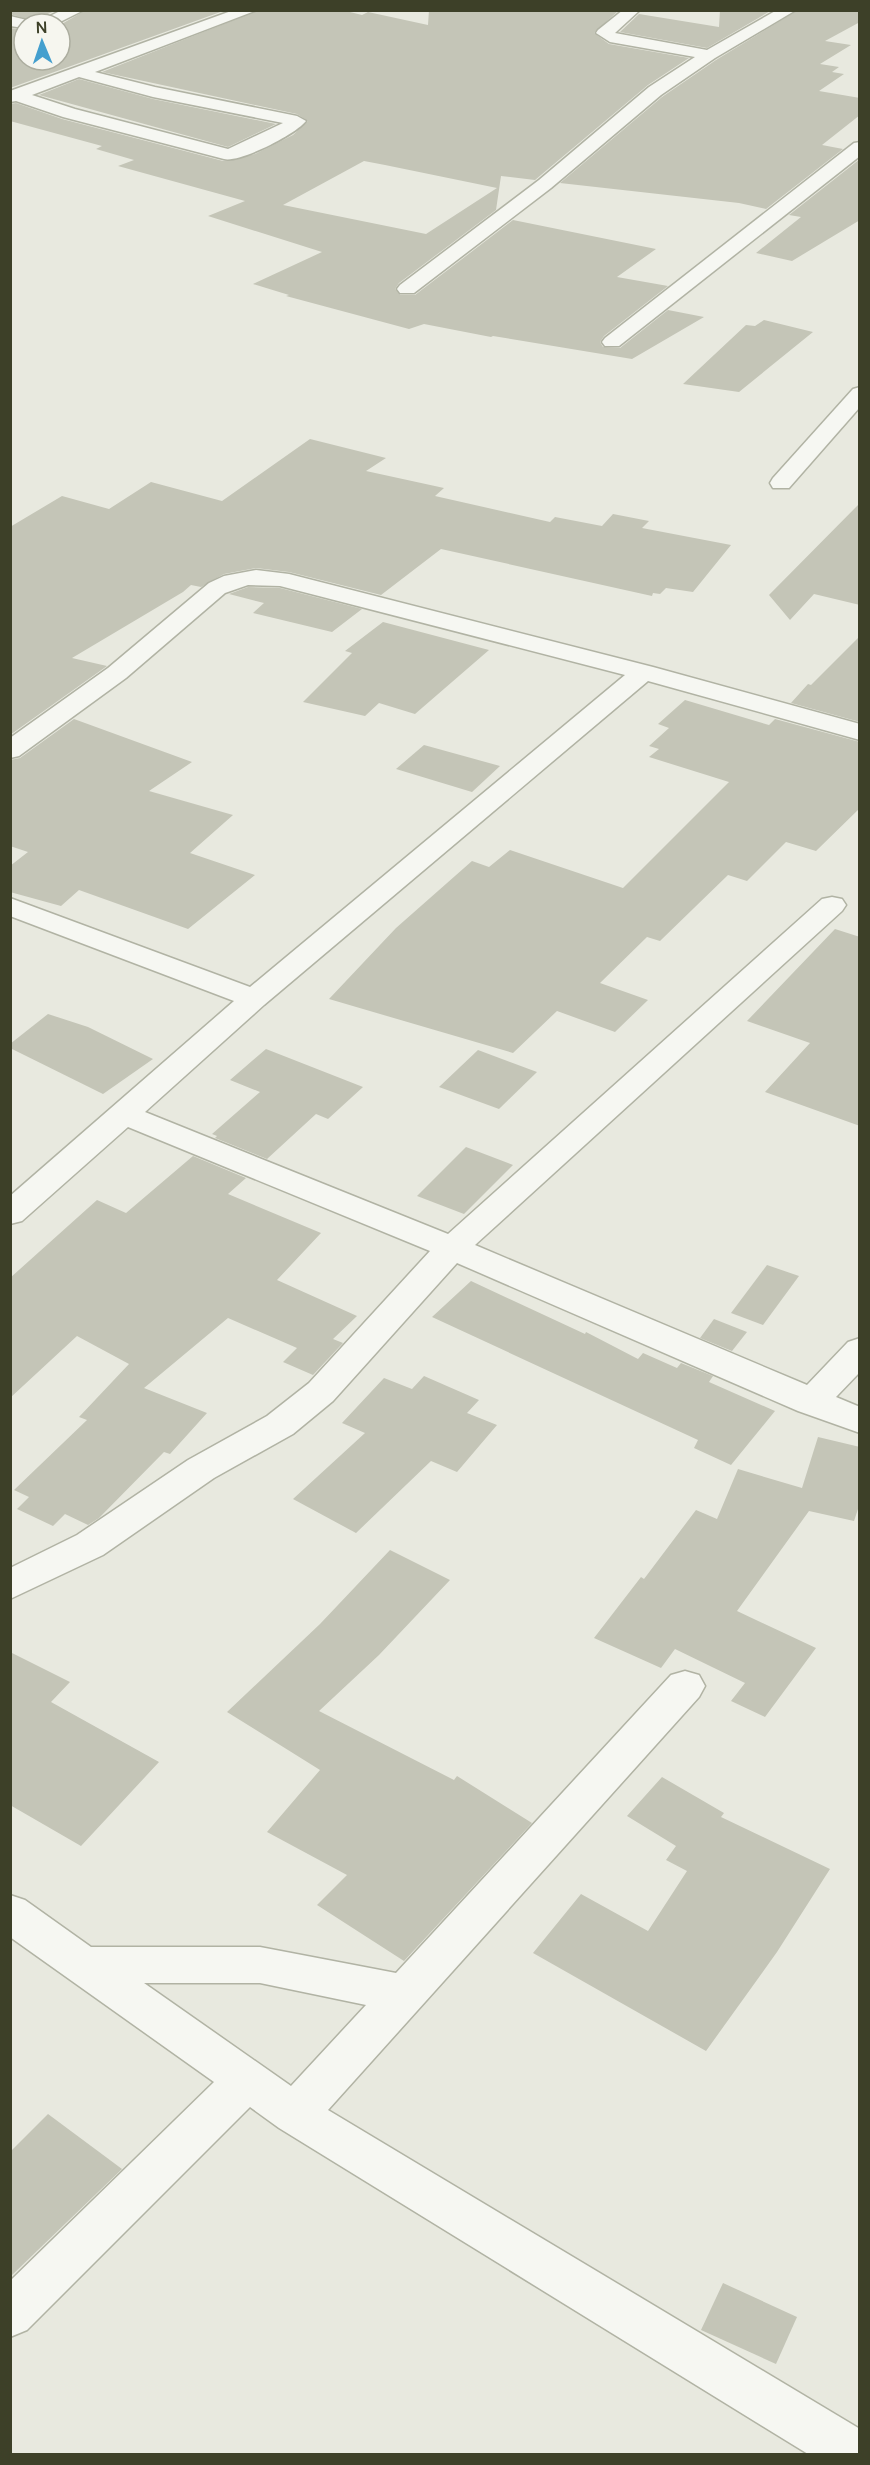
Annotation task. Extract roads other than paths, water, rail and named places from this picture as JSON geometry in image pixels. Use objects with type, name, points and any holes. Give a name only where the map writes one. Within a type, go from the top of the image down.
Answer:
[{"type":"street","points":[[13,96],[250,10]]},
{"type":"street","points":[[633,10],[604,33],[610,37],[709,54]]},
{"type":"street","points":[[407,289],[545,184],[655,91],[709,54],[789,10]]},
{"type":"street","points":[[13,96],[230,155],[284,131],[297,121],[153,92],[78,72]]},
{"type":"street","points":[[612,342],[730,248],[775,218],[860,147]]},
{"type":"street","points":[[781,483],[860,393]]},
{"type":"street","points":[[10,750],[117,673],[216,588],[231,579],[256,576],[281,579],[644,672],[860,732]]},
{"type":"street","points":[[10,1214],[255,999],[644,672]]},
{"type":"street","points":[[10,1585],[90,1545],[201,1469],[280,1425],[321,1392],[452,1248],[832,905]]},
{"type":"street","points":[[10,906],[255,999]]},
{"type":"street","points":[[123,1114],[452,1248],[860,1421]]},
{"type":"street","points":[[811,1402],[860,1350]]},
{"type":"street","points":[[295,2114],[685,1686]]},
{"type":"street","points":[[10,1913],[295,2114],[854,2454]]},
{"type":"street","points":[[86,1965],[260,1965],[406,1994]]},
{"type":"street","points":[[10,2314],[247,2080]]}]
